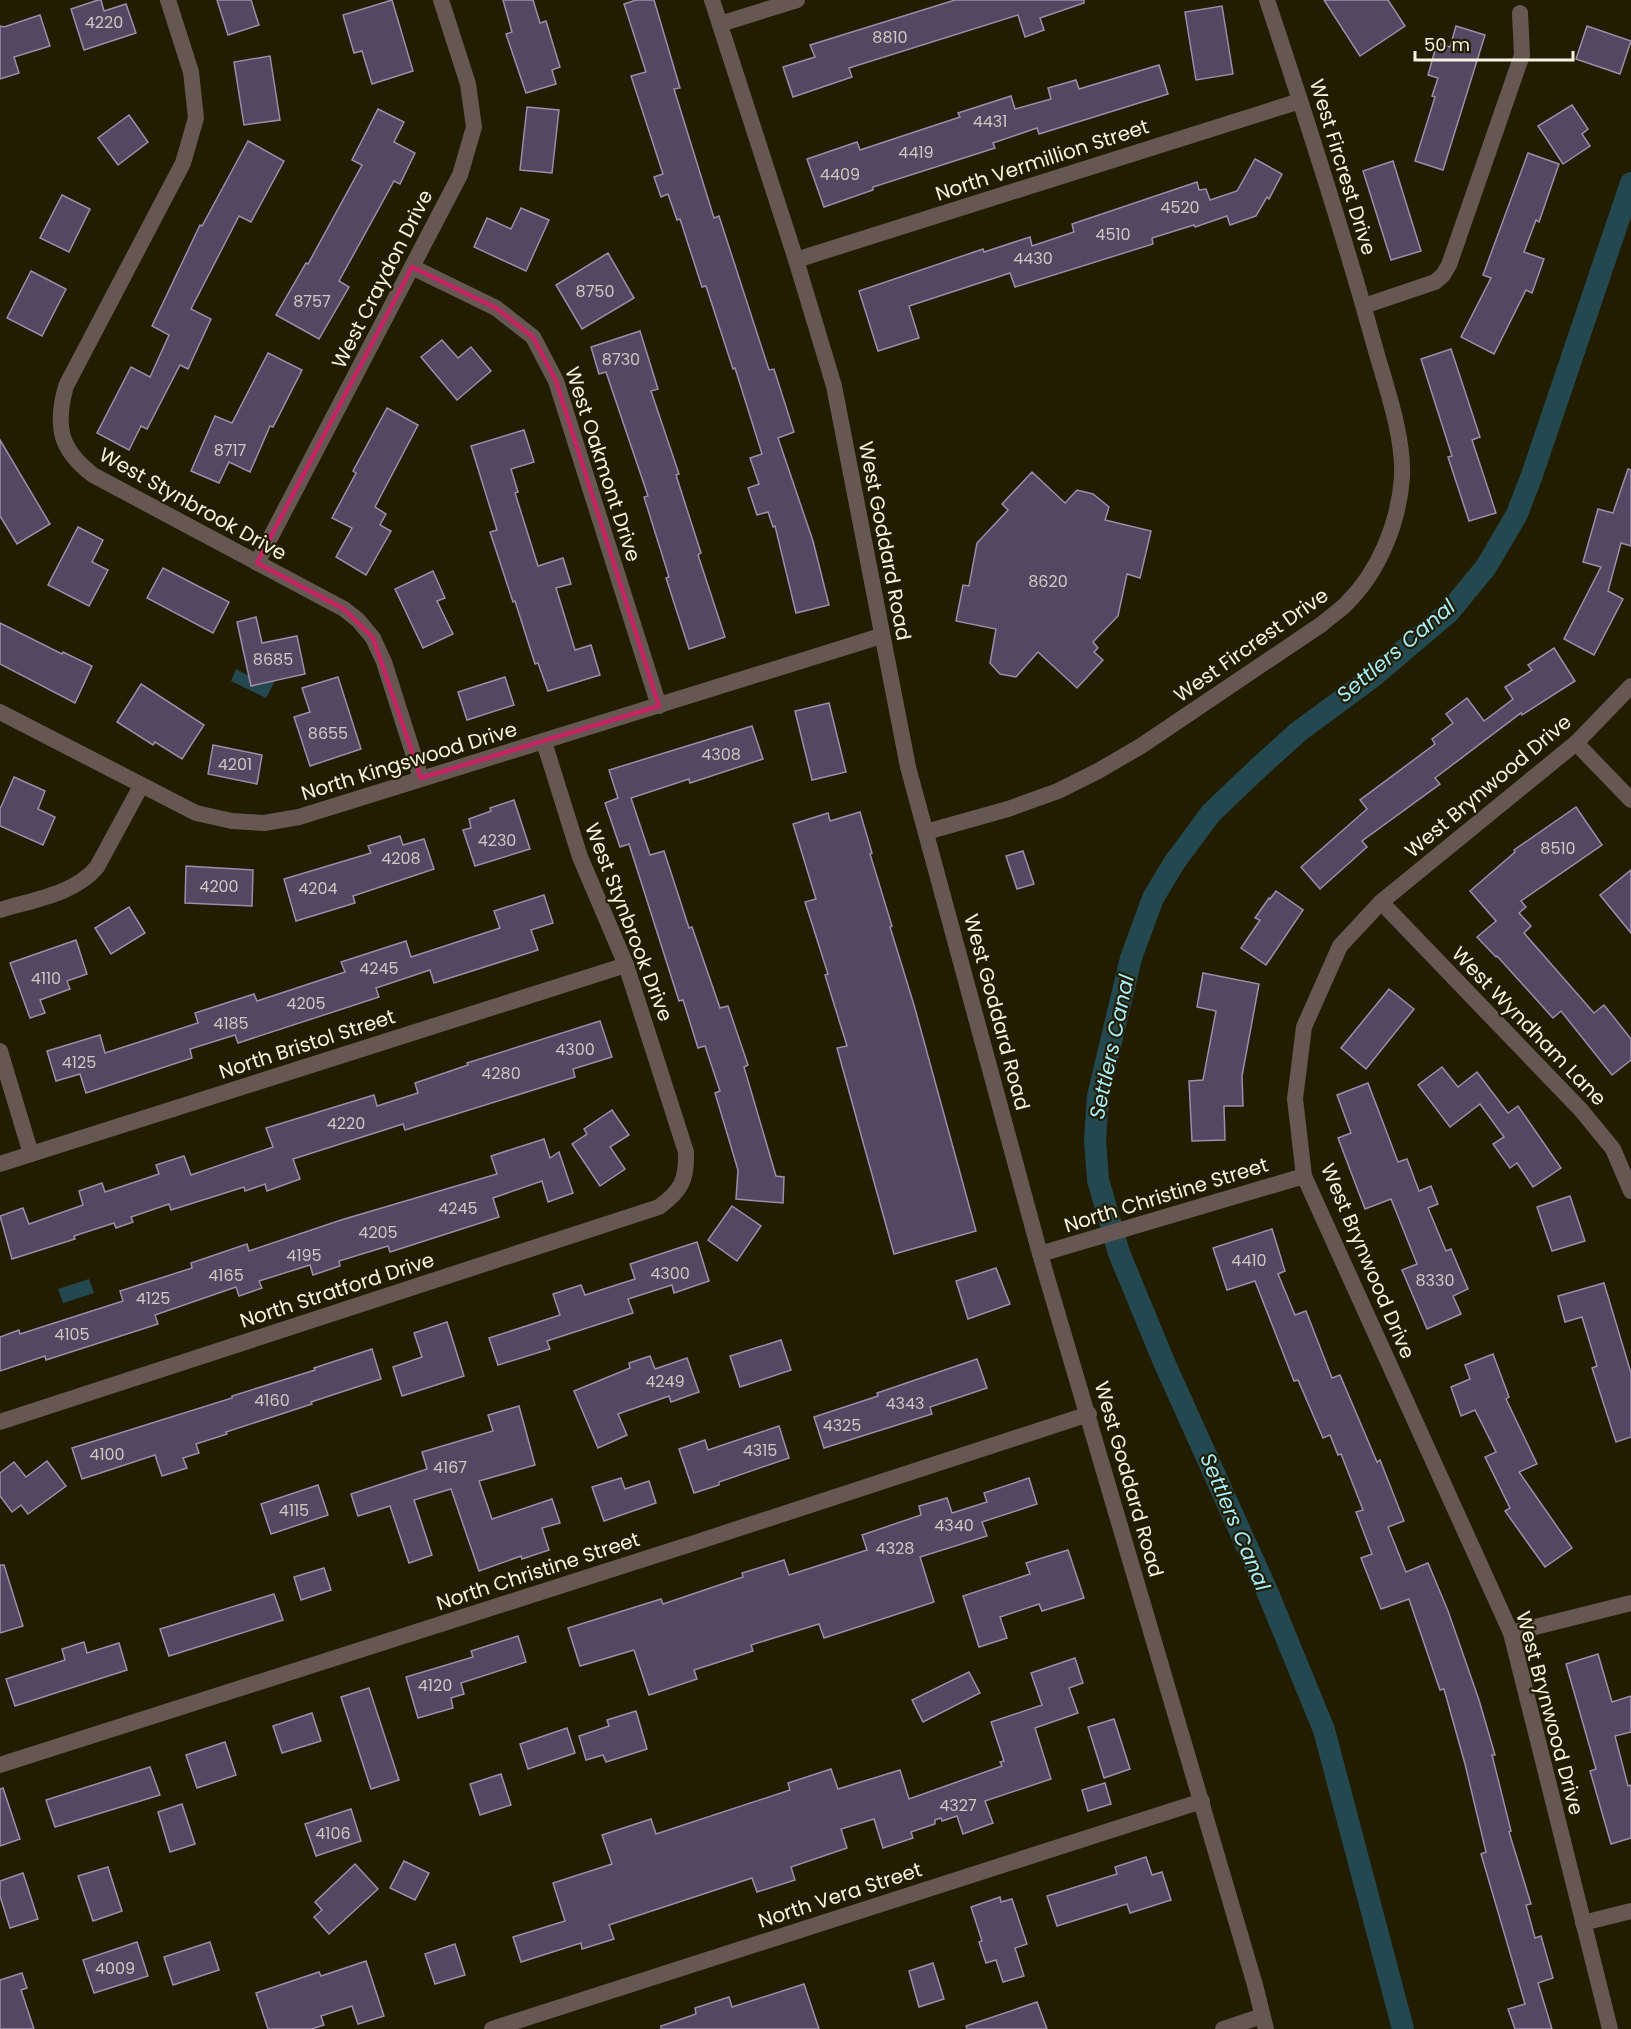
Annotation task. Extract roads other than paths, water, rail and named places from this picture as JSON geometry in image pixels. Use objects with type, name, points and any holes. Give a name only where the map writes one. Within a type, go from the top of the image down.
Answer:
[{"type":"street","name":"West Stynbrook Drive","points":[[168,0],[191,72],[196,118],[183,163],[66,386],[60,406],[60,426],[66,445],[77,463],[93,475],[344,609],[358,620],[373,639],[384,662],[421,778]]},
{"type":"street","name":"West Craydon Drive","points":[[257,563],[460,175],[474,127],[468,84],[441,0]]},
{"type":"street","name":"West Goddard Road","points":[[712,0],[834,386],[908,766],[1040,1254],[1202,1801],[1264,2023]]},
{"type":"street","points":[[720,24],[797,0]]},
{"type":"street","name":"West Fircrest Drive","points":[[926,832],[1008,809],[1058,791],[1141,746],[1322,624],[1347,603],[1367,578],[1386,544],[1397,510],[1402,476],[1396,422],[1364,306],[1268,0]]},
{"type":"street","points":[[1364,306],[1435,282],[1449,265],[1522,55],[1520,13]]},
{"type":"street","name":"North Vermillion Street","points":[[796,260],[1300,100]]},
{"type":"street","name":"West Oakmont Drive","points":[[412,267],[496,308],[533,337],[556,381],[659,706]]},
{"type":"street","name":"North Kingswood Drive","points":[[0,712],[196,813],[232,821],[264,823],[299,817],[881,636]]},
{"type":"street","name":"West Brynwood Drive","points":[[1610,2029],[1511,1633],[1304,1176],[1295,1099],[1304,1027],[1340,946],[1381,902],[1576,743],[1631,686]]},
{"type":"street","name":"West Stynbrook Drive","points":[[544,742],[580,857],[627,965],[686,1152],[687,1171],[681,1186]]},
{"type":"street","points":[[1576,743],[1631,800]]},
{"type":"street","points":[[0,910],[69,888],[90,875],[97,867],[141,786]]},
{"type":"street","name":"West Wyndham Lane","points":[[1381,902],[1581,1110],[1613,1149],[1631,1191]]},
{"type":"street","name":"North Bristol Street","points":[[0,1164],[627,965]]},
{"type":"street","points":[[0,1051],[31,1154]]},
{"type":"street","name":"North Christine Street","points":[[1040,1254],[1304,1176]]},
{"type":"street","name":"North Stratford Drive","points":[[0,1422],[659,1207],[671,1199],[681,1186]]},
{"type":"street","name":"North Christine Street","points":[[0,1765],[1089,1414]]},
{"type":"street","points":[[1511,1633],[1631,1603]]},
{"type":"street","name":"North Vera Street","points":[[492,2029],[1202,1801]]},
{"type":"street","points":[[1583,1923],[1631,1911]]},
{"type":"street","points":[[1223,2029],[1264,2023]]},
{"type":"water","points":[[236,669],[253,678],[277,677],[266,698],[231,681]]},
{"type":"water","points":[[89,1279],[94,1293],[63,1303],[58,1289]]},
{"type":"waterway","name":"Settlers Canal","points":[[1403,2029],[1324,1730],[1267,1591],[1164,1362],[1119,1253],[1098,1180],[1095,1140],[1098,1096],[1131,958],[1153,898],[1174,863],[1211,813],[1254,772],[1298,732],[1370,679],[1449,612],[1486,567],[1517,514],[1631,183]]}]
